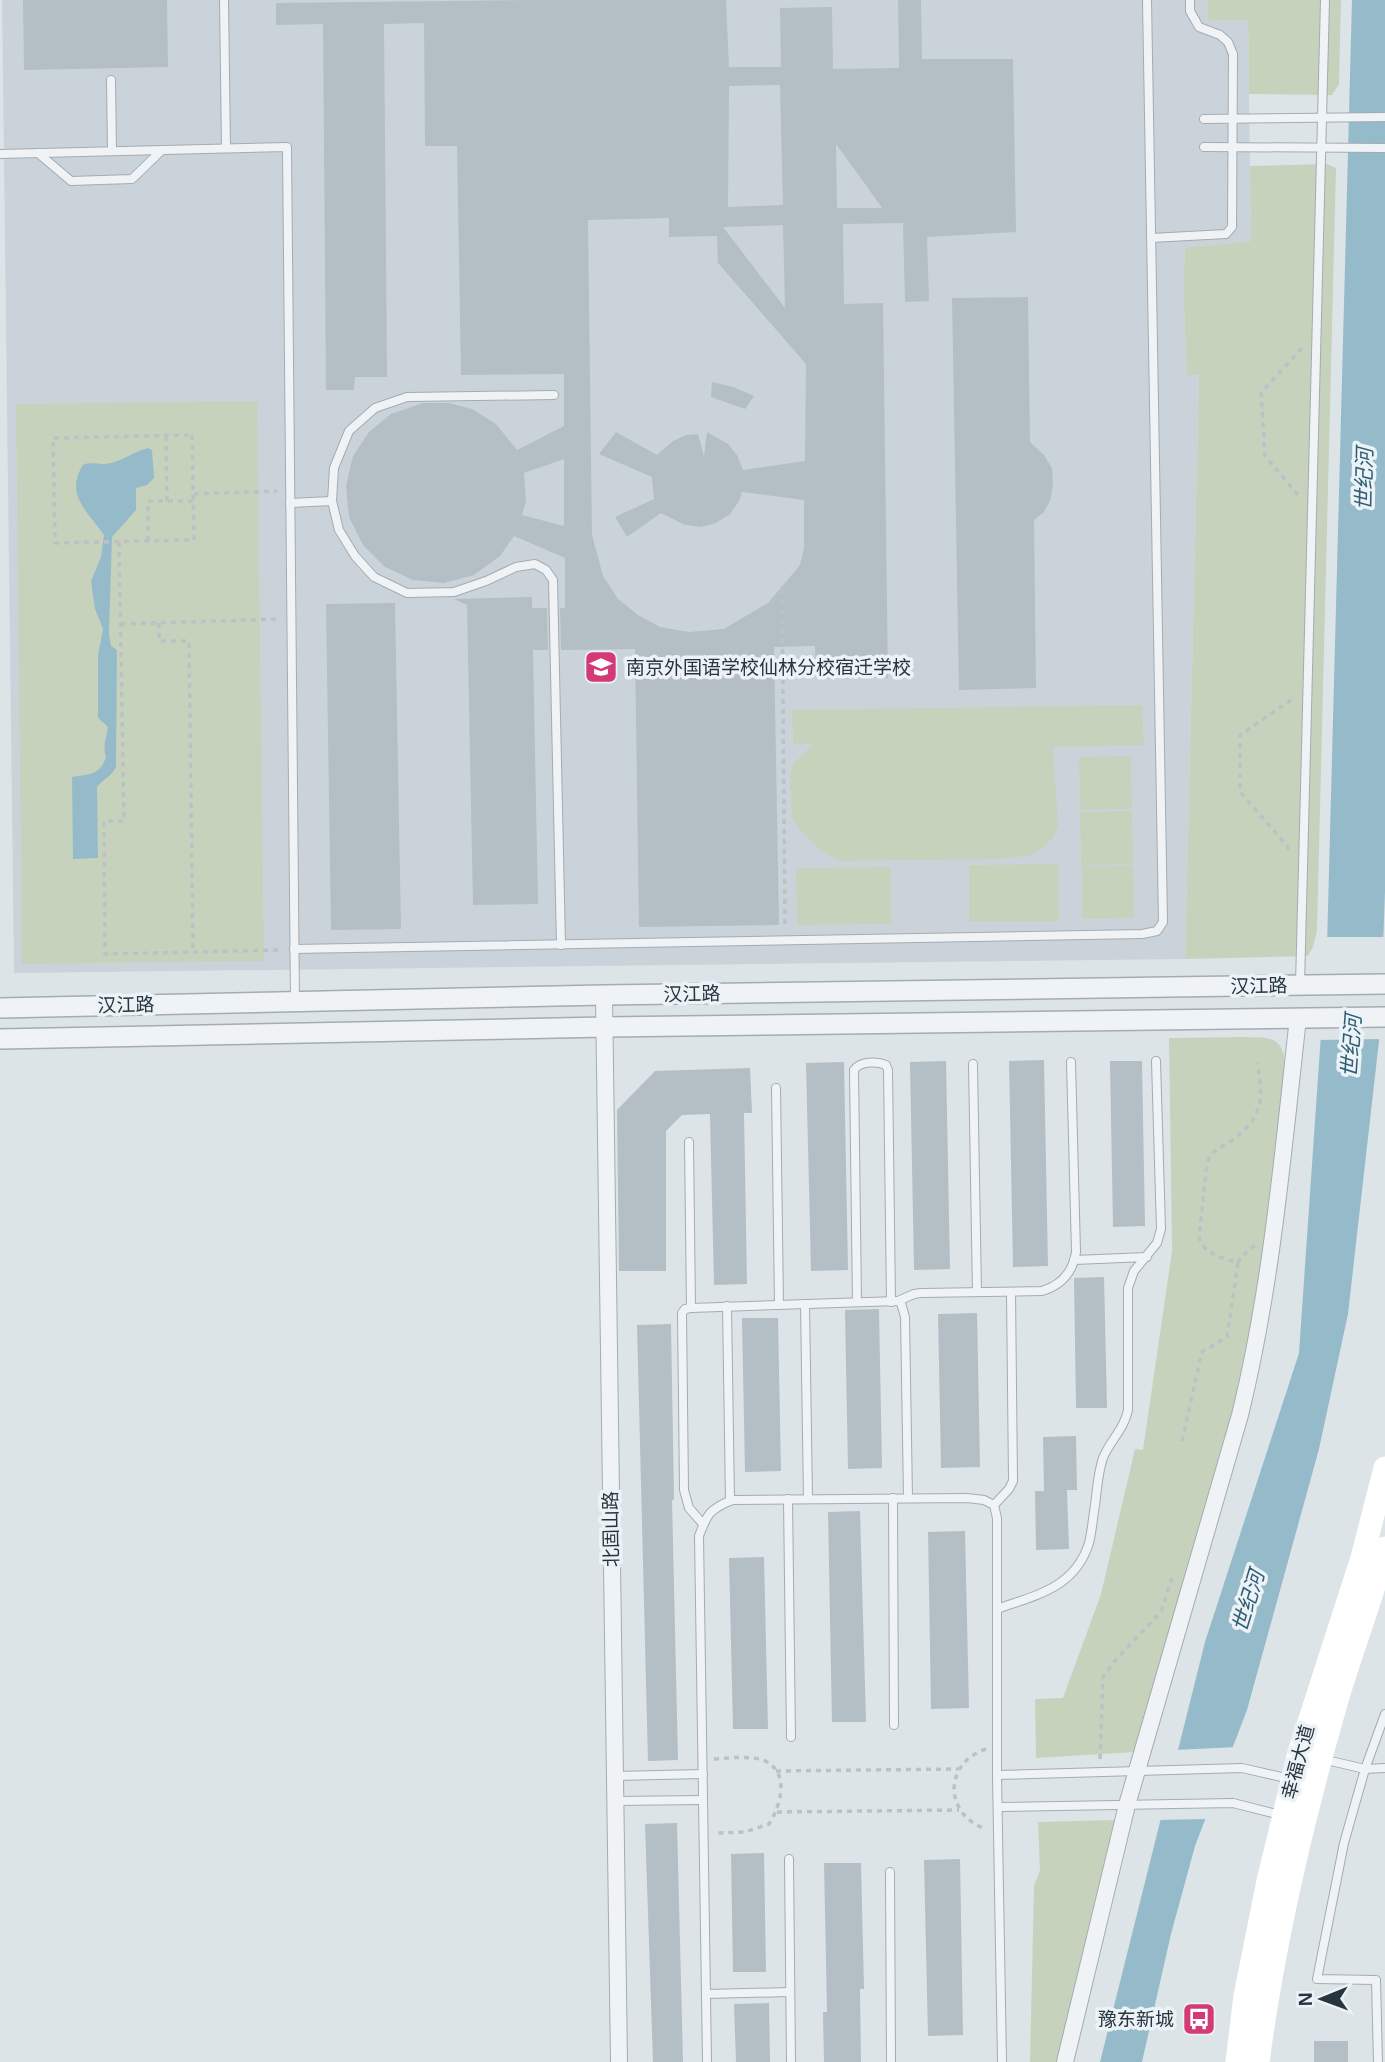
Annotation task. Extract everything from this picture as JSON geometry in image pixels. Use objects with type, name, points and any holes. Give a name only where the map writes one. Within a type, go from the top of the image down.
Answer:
[{"type":"main road","name":"幸福大道","points":[[1258,2062],[1286,1895],[1294,1818],[1292,1780],[1362,1558],[1385,1468]]},
{"type":"main road","name":"幸福大道","points":[[1237,2062],[1245,1996],[1294,1818],[1315,1785],[1338,1699],[1385,1548]]},
{"type":"street","name":"汉江路","points":[[0,1008],[604,995],[1385,984]]},
{"type":"street","name":"北固山路","points":[[604,995],[619,2062]]},
{"type":"street","name":"汉江路","points":[[0,1039],[605,1027],[1385,1017]]},
{"type":"street","points":[[1065,2062],[1136,1771],[1240,1415],[1254,1358],[1305,1018]]},
{"type":"lane","points":[[224,0],[226,148]]},
{"type":"lane","points":[[294,949],[1142,934],[1157,931],[1163,922],[1147,0]]},
{"type":"lane","points":[[1151,238],[1226,234],[1232,227],[1233,54],[1228,42],[1220,35],[1199,27],[1190,11],[1190,0]]},
{"type":"lane","points":[[1307,985],[1325,0]]},
{"type":"lane","points":[[111,80],[113,151]]},
{"type":"lane","points":[[1204,119],[1385,117]]},
{"type":"lane","points":[[0,154],[287,147],[295,1001]]},
{"type":"lane","points":[[1204,147],[1385,148]]},
{"type":"lane","points":[[38,153],[71,181],[132,179],[162,150]]},
{"type":"lane","points":[[554,395],[407,397],[376,408],[349,431],[334,468],[332,501],[339,530],[355,556],[374,577],[407,593],[454,592],[486,582],[516,566],[535,564],[546,570],[553,580],[561,945]]},
{"type":"lane","points":[[290,503],[332,501]]},
{"type":"lane","points":[[997,1609],[1058,1585],[1072,1574],[1088,1543],[1102,1459],[1126,1422],[1128,1288],[1134,1271],[1157,1243],[1161,1229],[1156,1061]]},
{"type":"lane","points":[[703,1524],[688,1508],[684,1490],[682,1313],[691,1307],[895,1301],[914,1294],[1042,1291],[1051,1288],[1070,1273],[1074,1260],[1071,1062]]},
{"type":"lane","points":[[858,1302],[854,1070],[862,1064],[881,1063],[886,1065],[888,1070],[895,1301],[904,1310],[905,1317],[908,1498]]},
{"type":"lane","points":[[973,1064],[977,1292]]},
{"type":"lane","points":[[776,1088],[779,1305]]},
{"type":"lane","points":[[689,1142],[691,1307]]},
{"type":"lane","points":[[1074,1260],[1147,1257]]},
{"type":"lane","points":[[994,1505],[1013,1481],[1011,1292]]},
{"type":"lane","points":[[805,1304],[808,1499]]},
{"type":"lane","points":[[727,1306],[730,1501]]},
{"type":"lane","points":[[893,1498],[894,1725]]},
{"type":"lane","points":[[707,2062],[699,1536],[703,1524],[715,1507],[730,1501],[967,1498],[984,1500],[994,1505]]},
{"type":"lane","points":[[788,1499],[791,1737]]},
{"type":"lane","points":[[994,1505],[997,1518],[997,1775],[1002,2062]]},
{"type":"lane","points":[[1378,2062],[1381,2028],[1376,1980],[1317,1979],[1344,1843],[1365,1769],[1385,1714]]},
{"type":"lane","points":[[1299,1752],[1365,1769],[1385,1768]]},
{"type":"lane","points":[[997,1775],[1242,1768],[1315,1785]]},
{"type":"lane","points":[[614,1776],[703,1773]]},
{"type":"lane","points":[[614,1801],[704,1800]]},
{"type":"lane","points":[[998,1807],[1233,1804],[1294,1818]]},
{"type":"lane","points":[[789,1859],[791,2062]]},
{"type":"lane","points":[[890,1872],[891,2062]]},
{"type":"lane","points":[[706,1994],[790,1992]]},
{"type":"path","points":[[1299,496],[1265,456],[1261,393],[1307,342]]},
{"type":"path","points":[[166,435],[167,501]]},
{"type":"path","points":[[192,435],[194,494],[194,540],[55,543],[53,438],[192,435]]},
{"type":"path","points":[[194,494],[290,491]]},
{"type":"path","points":[[148,541],[148,501],[194,500]]},
{"type":"path","points":[[119,542],[124,821],[104,821],[105,954],[294,949]]},
{"type":"path","points":[[782,589],[785,941]]},
{"type":"path","points":[[121,624],[291,619]]},
{"type":"path","points":[[159,623],[159,641],[189,641],[194,952]]},
{"type":"path","points":[[1288,860],[1289,847],[1240,792],[1240,735],[1296,696]]},
{"type":"path","points":[[1182,1441],[1202,1352],[1227,1336],[1238,1263],[1208,1252],[1201,1246],[1199,1236],[1207,1163],[1212,1153],[1232,1140],[1258,1113],[1261,1085],[1257,1063]]},
{"type":"path","points":[[1099,1772],[1103,1677],[1117,1658],[1161,1612],[1172,1578]]},
{"type":"path","points":[[997,1744],[966,1759],[958,1769],[954,1788],[959,1810],[968,1821],[998,1833]]},
{"type":"path","points":[[703,1759],[760,1759],[771,1764],[779,1774],[781,1793],[777,1812],[769,1824],[757,1829],[704,1833]]},
{"type":"path","points":[[776,1771],[958,1769]]},
{"type":"path","points":[[777,1812],[959,1810]]},
{"type":"shaded area","name":"南京外国语学校仙林分校宿迁学校","points":[[2,0],[1207,0],[1209,21],[1248,20],[1251,241],[1185,249],[1183,288],[1187,375],[1199,374],[1185,959],[14,973]]},
{"type":"green space","points":[[1207,0],[1341,0],[1339,84],[1332,95],[1249,94],[1248,20],[1208,21]]},
{"type":"green space","points":[[1327,164],[1336,168],[1317,931],[1308,956],[1185,959],[1199,375],[1187,375],[1183,288],[1185,248],[1251,241],[1250,166]]},
{"type":"green space","points":[[257,401],[264,961],[22,964],[16,404]]},
{"type":"green space","points":[[1142,705],[1144,745],[1053,747],[1058,825],[1054,836],[1032,855],[1004,859],[840,861],[822,852],[792,819],[790,775],[794,763],[813,744],[793,744],[792,710]]},
{"type":"green space","points":[[1131,756],[1132,809],[1080,810],[1079,757]]},
{"type":"green space","points":[[1132,811],[1133,864],[1081,865],[1080,812]]},
{"type":"green space","points":[[1058,864],[1059,921],[969,921],[969,865]]},
{"type":"green space","points":[[1133,865],[1134,918],[1082,919],[1082,866]]},
{"type":"green space","points":[[891,867],[891,924],[797,925],[796,868]]},
{"type":"green space","points":[[1169,1038],[1271,1039],[1280,1046],[1285,1060],[1260,1278],[1232,1414],[1135,1752],[1036,1758],[1035,1699],[1063,1698],[1101,1594],[1135,1449],[1143,1450],[1172,1251]]},
{"type":"green space","points":[[1115,1820],[1070,2004],[1059,2062],[1030,2062],[1034,1886],[1040,1870],[1038,1822]]},
{"type":"water","name":"世纪河","points":[[1352,0],[1385,0],[1385,891],[1380,1032],[1348,1314],[1319,1449],[1247,1710],[1195,1846],[1171,1934],[1142,2062],[1100,2062],[1205,1642],[1299,1353],[1327,947]]},
{"type":"water","points":[[148,448],[152,450],[154,478],[147,485],[136,488],[136,510],[112,537],[109,634],[111,646],[117,650],[116,767],[97,787],[98,858],[73,859],[72,777],[94,773],[104,763],[108,728],[98,717],[98,655],[103,629],[95,609],[91,581],[101,557],[104,535],[80,502],[76,485],[83,465],[111,463]]},
{"type":"pier","points":[[1324,937],[1385,937],[1382,1039],[1317,1040]]},
{"type":"pier","points":[[1237,1747],[1209,1819],[1157,1820],[1175,1750]]},
{"type":"building","points":[[23,0],[167,0],[168,67],[24,70]]},
{"type":"building","points":[[726,0],[729,67],[781,67],[780,8],[832,7],[833,69],[899,68],[898,0],[921,0],[922,59],[1013,59],[1016,232],[927,237],[929,301],[905,302],[903,223],[843,224],[844,304],[883,303],[888,678],[816,679],[815,646],[774,647],[779,925],[639,927],[635,649],[561,650],[560,608],[565,608],[565,558],[514,536],[500,556],[474,575],[444,583],[413,580],[385,567],[363,545],[349,517],[346,486],[353,456],[369,432],[391,414],[423,403],[449,403],[472,409],[496,424],[517,450],[564,426],[564,374],[461,375],[457,146],[425,146],[424,23],[384,24],[387,377],[355,377],[354,390],[326,390],[323,24],[276,25],[276,3]],"holes":[[[780,85],[783,205],[728,207],[729,86]],[[836,144],[882,208],[837,208]],[[669,218],[669,237],[717,236],[718,263],[806,364],[805,461],[743,470],[737,455],[728,444],[707,432],[704,456],[698,434],[686,435],[673,441],[657,455],[616,432],[599,454],[652,477],[654,499],[615,517],[627,537],[661,513],[685,525],[701,527],[716,523],[730,514],[742,492],[804,500],[804,548],[800,565],[768,603],[724,629],[689,632],[660,627],[638,615],[618,599],[603,576],[592,535],[588,220]],[[783,225],[785,308],[723,227]],[[564,459],[564,526],[522,515],[526,501],[524,473]]]},
{"type":"building","points":[[1028,297],[1030,442],[1044,455],[1052,468],[1053,485],[1050,501],[1044,512],[1034,520],[1036,688],[959,690],[952,298]]},
{"type":"building","points":[[712,382],[754,396],[745,409],[711,397]]},
{"type":"building","points":[[532,597],[532,608],[547,608],[548,650],[533,650],[538,904],[473,905],[467,605],[454,599]]},
{"type":"building","points":[[395,603],[401,929],[331,930],[326,604]]},
{"type":"building","points":[[1044,1060],[1048,1266],[1013,1267],[1009,1061]]},
{"type":"building","points":[[946,1061],[950,1269],[914,1270],[910,1062]]},
{"type":"building","points":[[1110,1061],[1142,1061],[1145,1226],[1113,1227]]},
{"type":"building","points":[[844,1062],[848,1270],[811,1271],[806,1063]]},
{"type":"building","points":[[750,1068],[752,1113],[744,1113],[747,1284],[714,1285],[710,1114],[682,1115],[666,1131],[666,1271],[619,1271],[617,1110],[655,1071]]},
{"type":"building","points":[[1104,1277],[1107,1408],[1076,1408],[1074,1278]]},
{"type":"building","points":[[879,1309],[882,1468],[848,1469],[845,1310]]},
{"type":"building","points":[[977,1313],[980,1467],[941,1468],[938,1314]]},
{"type":"building","points":[[742,1318],[778,1318],[781,1471],[745,1472]]},
{"type":"building","points":[[671,1324],[678,1760],[648,1761],[637,1325]]},
{"type":"building","points":[[1076,1436],[1077,1490],[1067,1490],[1069,1549],[1036,1550],[1035,1491],[1044,1491],[1043,1437]]},
{"type":"building","points":[[860,1511],[866,1722],[832,1722],[828,1512]]},
{"type":"building","points":[[965,1531],[969,1708],[931,1709],[928,1532]]},
{"type":"building","points":[[764,1557],[768,1729],[733,1729],[729,1558]]},
{"type":"building","points":[[677,1823],[683,2062],[653,2062],[645,1824]]},
{"type":"building","points":[[764,1853],[766,1972],[733,1972],[731,1854]]},
{"type":"building","points":[[960,1859],[963,2035],[928,2036],[924,1860]]},
{"type":"building","points":[[824,1863],[861,1863],[864,1989],[860,1989],[861,2062],[824,2062],[823,2012],[827,2012]]},
{"type":"building","points":[[769,2003],[770,2062],[736,2062],[734,2004]]},
{"type":"building","points":[[1314,2041],[1348,2041],[1348,2062],[1314,2062]]},
{"type":"place","name":"南京外国语学校仙林分校宿迁学校","points":[[601,667]]},
{"type":"place","name":"豫东新城","points":[[1199,2019]]}]
